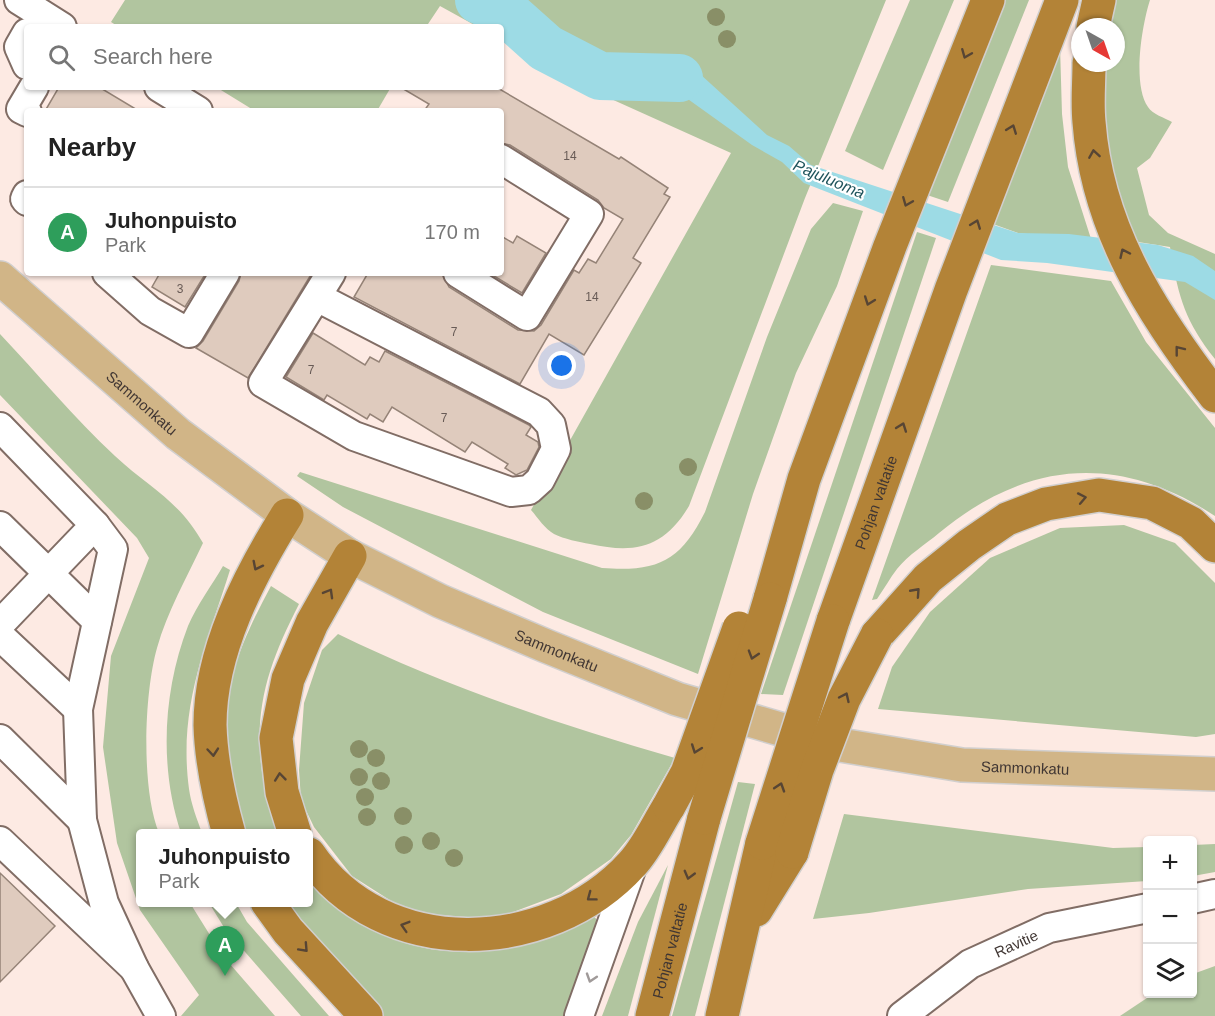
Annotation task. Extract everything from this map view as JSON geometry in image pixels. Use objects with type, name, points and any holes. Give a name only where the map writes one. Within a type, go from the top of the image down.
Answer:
[{"type":"highway","name":"Pohjan valtatie","points":[[652,1016],[760,597],[890,246],[988,0]]},
{"type":"highway","name":"Pohjan valtatie","points":[[722,1016],[741,935],[777,847],[833,621],[960,265],[1062,0]]},
{"type":"highway","points":[[1095,18],[1099,0]]},
{"type":"highway","points":[[1089,72],[1089,122],[1096,170],[1107,211],[1130,267],[1169,336],[1215,396]]},
{"type":"highway","points":[[777,847],[817,770],[844,699],[877,635],[928,578],[969,545],[1007,519],[1047,504],[1099,495],[1152,503],[1191,523],[1215,546]]},
{"type":"highway","points":[[228,829],[214,768],[210,724],[214,683],[226,640],[255,567],[287,515]]},
{"type":"highway","points":[[294,829],[282,792],[276,738],[278,726],[292,670],[312,623],[350,556]]},
{"type":"highway","points":[[313,860],[359,904],[393,922],[423,932],[463,935],[523,929],[552,919],[583,903],[633,864],[669,806],[687,773],[760,597]]},
{"type":"highway","points":[[270,907],[288,931],[366,1016]]},
{"type":"main road","name":"Sammonkatu","points":[[0,278],[178,434],[287,515],[350,556],[440,601],[677,699],[828,743],[962,765],[1215,774]]},
{"type":"street","points":[[24,37],[18,47],[24,59]]},
{"type":"street","points":[[24,110],[21,109],[32,90]]},
{"type":"street","points":[[164,90],[193,108]]},
{"type":"street","points":[[463,276],[526,316],[589,214],[504,161]]},
{"type":"street","points":[[111,276],[150,311],[189,333],[223,276]]},
{"type":"street","points":[[317,297],[539,412],[551,425],[556,449],[540,480],[530,490],[511,492],[470,479],[354,436],[263,383],[329,276]]},
{"type":"street","points":[[3,435],[96,525],[113,549],[78,709],[82,820],[104,903],[134,968],[161,1016]]},
{"type":"street","points":[[0,624],[96,525]]},
{"type":"street","points":[[0,526],[97,621]]},
{"type":"street","points":[[0,636],[78,709]]},
{"type":"street","points":[[0,739],[82,820]]},
{"type":"street","points":[[0,841],[134,968]]},
{"type":"street","points":[[579,1016],[633,864]]},
{"type":"street","points":[[1197,898],[1215,894]]},
{"type":"street","name":"Ravitie","points":[[902,1016],[970,964],[1049,928],[1143,909]]},
{"type":"green space","points":[[125,0],[886,0],[805,198],[689,506],[669,531],[659,539],[635,547],[621,548],[606,547],[558,536],[548,529],[531,510],[731,153],[589,89],[504,42],[504,24],[473,24],[440,6],[428,24],[114,24],[111,22]]},
{"type":"green space","points":[[910,0],[954,0],[883,170],[845,151]]},
{"type":"green space","points":[[1003,0],[1029,0],[948,202],[927,195]]},
{"type":"green space","points":[[1112,0],[1150,0],[1140,54],[1140,84],[1148,107],[1172,122],[1150,158],[1137,168],[1149,215],[1168,233],[1215,254],[1215,359],[1189,319],[1176,279],[1170,247],[1138,242],[1120,200],[1107,132],[1105,72],[1125,72],[1125,18],[1108,18]]},
{"type":"green space","points":[[1060,46],[1062,114],[1068,167],[1092,242],[1018,233],[993,224]]},
{"type":"green space","points":[[221,90],[389,90],[379,108],[250,108]]},
{"type":"green space","points":[[833,203],[863,211],[837,286],[796,373],[753,494],[698,674],[543,612],[343,507],[297,476],[300,472],[602,568],[638,568],[665,560],[676,553],[686,542],[705,512],[767,337],[811,229]]},
{"type":"green space","points":[[917,232],[936,238],[783,695],[761,694]]},
{"type":"green space","points":[[991,265],[1111,281],[1146,342],[1215,428],[1215,516],[1179,496],[1144,482],[1109,474],[1074,474],[1040,479],[1006,491],[972,509],[906,559],[894,572],[877,599],[872,600]]},
{"type":"green space","points":[[0,334],[100,441],[183,515],[203,543],[166,621],[153,667],[149,690],[146,741],[149,792],[158,829],[136,829],[136,898],[117,843],[103,747],[111,656],[149,558],[137,538],[0,395]]},
{"type":"green space","points":[[1124,525],[1175,543],[1215,583],[1215,734],[1196,737],[878,709],[892,667],[930,612],[990,558],[1060,528]]},
{"type":"green space","points":[[223,566],[230,570],[196,677],[187,731],[189,789],[201,829],[180,829],[169,782],[167,729],[169,703],[180,651],[188,626]]},
{"type":"green space","points":[[271,586],[299,604],[272,665],[262,705],[260,726],[262,772],[270,811],[278,829],[243,829],[226,754],[227,701],[237,661],[252,623]]},
{"type":"green space","points":[[338,634],[419,671],[503,703],[675,758],[631,835],[611,859],[561,894],[508,914],[482,918],[410,913],[352,876],[314,827],[301,800],[299,770],[304,703],[322,650]]},
{"type":"green space","points":[[738,782],[755,784],[695,1016],[672,1016]]},
{"type":"green space","points":[[844,814],[1113,848],[1143,847],[1143,881],[1028,889],[813,919]]},
{"type":"green space","points":[[1215,844],[1215,872],[1197,875],[1197,845]]},
{"type":"green space","points":[[668,865],[628,1016],[602,1016],[638,922]]},
{"type":"green space","points":[[313,881],[331,901],[356,920],[382,934],[411,945],[440,950],[471,952],[502,949],[534,941],[592,914],[597,920],[596,930],[564,1016],[384,1016],[289,907],[313,907]]},
{"type":"green space","points":[[139,907],[192,907],[223,956],[275,1016],[181,1016],[199,995]]},
{"type":"green space","points":[[211,907],[238,907],[247,922],[329,1016],[301,1016],[225,929]]},
{"type":"green space","points":[[1215,966],[1215,1016],[1120,1016],[1147,998],[1197,998],[1197,973]]},
{"type":"water","points":[[666,62],[700,74],[767,135],[789,146],[811,165],[1018,233],[1069,234],[1158,245],[1193,256],[1215,271],[1215,300],[1185,282],[1047,263],[1001,260],[804,183],[782,162],[752,145],[685,97],[654,90],[623,89],[607,65]]},
{"type":"building","points":[[57,90],[104,90],[134,108],[47,108]]},
{"type":"building","points":[[405,90],[501,90],[619,159],[621,157],[668,188],[664,194],[670,197],[633,258],[641,263],[584,355],[549,334],[520,384],[354,297],[366,276],[444,276],[449,287],[518,330],[534,331],[541,325],[574,270],[579,273],[588,259],[596,263],[623,219],[604,208],[598,200],[510,145],[504,144],[504,108],[426,108],[429,104]]},
{"type":"building","points":[[517,236],[546,253],[522,293],[494,276],[504,276],[504,238],[513,243]]},
{"type":"building","points":[[158,276],[204,276],[185,307],[152,287]]},
{"type":"building","points":[[240,276],[310,276],[248,378],[196,348],[203,341]]},
{"type":"building","points":[[313,333],[365,365],[370,357],[379,362],[385,351],[529,425],[531,427],[526,435],[538,442],[539,447],[527,470],[516,475],[505,468],[508,464],[472,442],[465,452],[392,407],[383,422],[370,414],[367,419],[327,395],[324,400],[286,377]]},
{"type":"building","points":[[0,873],[55,926],[0,982]]},
{"type":"waterway","name":"Pajuluoma","points":[[479,0],[508,14],[546,48],[600,76],[679,78]]},
{"type":"place","name":"Juhonpuisto","points":[[225,976]]}]
